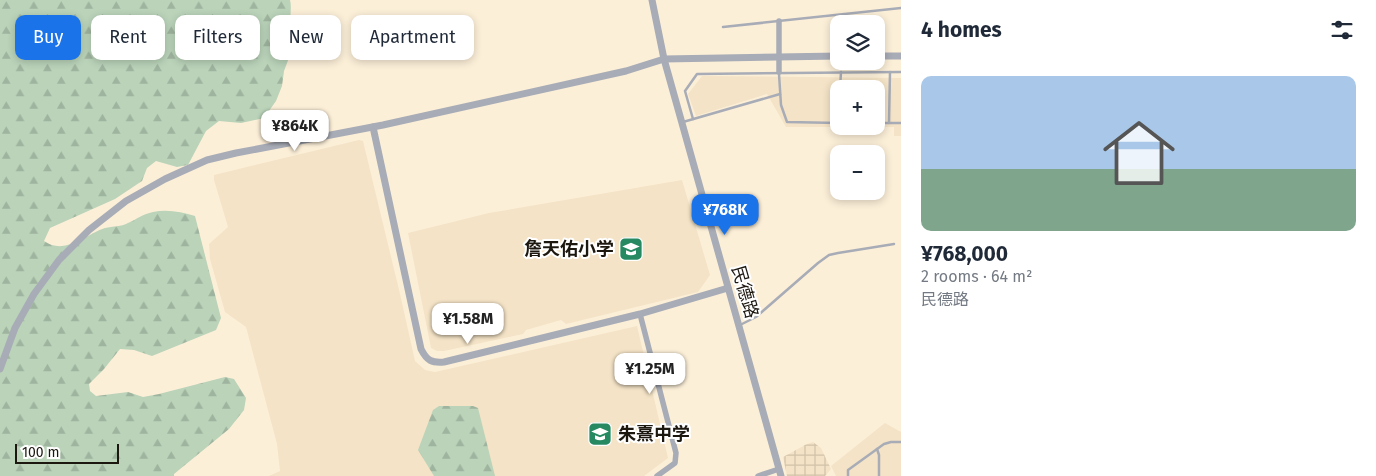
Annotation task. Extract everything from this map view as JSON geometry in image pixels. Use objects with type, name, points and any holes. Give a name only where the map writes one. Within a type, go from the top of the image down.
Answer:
[{"type":"street","name":"民德路","points":[[652,0],[664,59],[780,473]]},
{"type":"street","points":[[779,21],[779,72]]},
{"type":"street","points":[[0,369],[15,328],[34,294],[59,260],[89,230],[126,201],[165,179],[207,160],[373,127],[626,71],[664,59],[830,56]]},
{"type":"street","points":[[885,56],[901,56]]},
{"type":"street","points":[[373,127],[421,349],[426,358],[433,362],[444,362],[640,314],[728,288]]},
{"type":"street","points":[[640,314],[676,453],[675,463],[656,476]]},
{"type":"street","points":[[758,476],[780,473]]},
{"type":"lane","points":[[723,27],[901,8]]},
{"type":"lane","points":[[779,72],[781,105],[787,122],[830,123]]},
{"type":"lane","points":[[841,72],[841,80]]},
{"type":"lane","points":[[889,123],[890,72]]},
{"type":"lane","points":[[693,119],[685,91],[696,74],[901,72]]},
{"type":"lane","points":[[682,122],[780,94]]},
{"type":"lane","points":[[885,123],[901,123]]},
{"type":"lane","points":[[739,325],[756,317],[829,255],[894,244]]},
{"type":"lane","points":[[848,476],[848,470],[877,449],[891,442],[901,442]]},
{"type":"lane","points":[[877,449],[879,455],[879,476]]},
{"type":"shaded area","points":[[702,76],[901,78],[901,136],[894,136],[894,127],[885,127],[885,80],[830,80],[830,127],[786,127],[767,94],[696,116],[688,94]]},
{"type":"shaded area","points":[[359,140],[363,141],[415,361],[425,370],[435,372],[637,326],[668,458],[644,476],[269,476],[280,471],[277,444],[246,327],[225,312],[210,259],[209,244],[228,227],[214,175]]},
{"type":"shaded area","points":[[682,180],[710,275],[698,292],[566,324],[561,320],[526,330],[523,334],[444,351],[437,351],[431,348],[408,233],[489,213]]},
{"type":"shaded area","points":[[885,423],[901,432],[901,476],[836,476],[831,466]]},
{"type":"shaded area","points":[[813,442],[821,448],[831,469],[825,476],[787,476],[783,457]]},
{"type":"green space","points":[[0,0],[290,0],[291,15],[270,15],[270,60],[288,60],[276,101],[264,118],[241,123],[219,121],[206,131],[188,165],[177,167],[156,161],[147,168],[142,181],[115,199],[50,228],[44,241],[52,245],[68,245],[105,228],[120,226],[153,212],[174,211],[195,216],[221,318],[216,330],[152,356],[134,350],[120,349],[89,384],[90,391],[96,396],[128,392],[143,397],[225,377],[234,379],[246,398],[244,410],[229,429],[174,474],[174,476],[0,476]]},
{"type":"green space","points":[[439,406],[473,406],[478,408],[495,476],[434,476],[418,450],[433,410]]},
{"type":"place","name":"詹天佑小学","points":[[631,249]]},
{"type":"place","name":"朱熹中学","points":[[600,434]]}]
